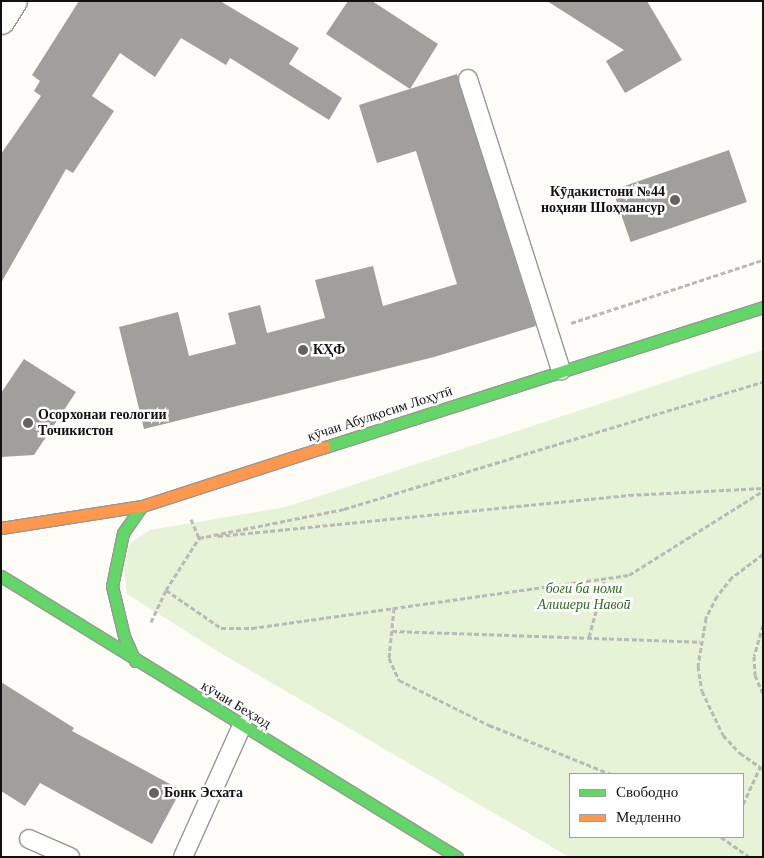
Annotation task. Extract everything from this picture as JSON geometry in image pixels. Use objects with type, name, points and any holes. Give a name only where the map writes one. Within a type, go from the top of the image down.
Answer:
[{"type":"street","points":[[1,20],[13,1]]},
{"type":"street","name":"кӯчаи Абулқосим Лоҳутӣ","points":[[1,528],[142,506],[763,307]]},
{"type":"street","points":[[136,662],[121,627],[112,586],[123,533],[142,506]]},
{"type":"street","name":"кӯчаи Беҳзод","points":[[1,576],[136,662],[457,857]]},
{"type":"lane","points":[[468,79],[561,371]]},
{"type":"lane","points":[[183,857],[242,726]]},
{"type":"lane","points":[[29,839],[70,857]]},
{"type":"path","points":[[548,330],[763,260]]},
{"type":"path","points":[[136,662],[154,613],[166,590],[199,538],[344,509],[763,382]]},
{"type":"path","points":[[199,538],[629,495],[763,490]]},
{"type":"path","points":[[166,590],[221,628],[252,628],[629,575],[763,490]]},
{"type":"path","points":[[181,494],[199,538]]},
{"type":"path","points":[[744,802],[762,768],[740,753],[710,714],[702,691],[700,642],[706,618],[717,596],[732,577],[763,554]]},
{"type":"path","points":[[589,637],[605,578]]},
{"type":"path","points":[[394,608],[389,658],[399,680],[489,725],[609,773]]},
{"type":"path","points":[[763,625],[754,656],[755,675],[763,694]]},
{"type":"path","points":[[392,631],[700,642]]},
{"type":"path","points":[[726,838],[750,857]]},
{"type":"green space","name":"боғи ба номи Алишери Навоӣ","points":[[763,350],[763,857],[569,857],[219,652],[127,594],[124,569],[129,544],[150,530],[286,507]]},
{"type":"building","points":[[79,1],[220,1],[299,48],[289,64],[342,98],[329,120],[230,58],[226,65],[181,38],[155,77],[120,53],[92,96],[114,111],[73,173],[66,169],[1,283],[1,154],[41,96],[34,91],[40,81],[32,75]]},
{"type":"building","points":[[348,1],[372,1],[438,44],[410,89],[326,34]]},
{"type":"building","points":[[547,1],[647,1],[682,60],[625,93],[606,61],[624,50]]},
{"type":"building","points":[[457,74],[536,326],[434,357],[144,429],[119,327],[178,312],[189,356],[236,344],[228,313],[260,305],[267,333],[325,318],[315,280],[373,266],[383,306],[457,284],[416,151],[377,163],[359,105]]},
{"type":"building","points":[[729,150],[747,202],[631,242],[613,190]]},
{"type":"building","name":"Осорхонаи геологии Точикистон","points":[[24,359],[76,392],[34,455],[1,457],[1,393]]},
{"type":"building","points":[[1,682],[74,728],[72,731],[181,790],[152,844],[40,783],[25,806],[1,791]]},
{"type":"traffic: fast","points":[[325,447],[763,307]]},
{"type":"traffic: fast","points":[[135,661],[124,636],[112,586],[123,533],[142,506]]},
{"type":"traffic: fast","points":[[1,576],[457,857]]},
{"type":"traffic: slow","points":[[1,528],[142,506],[325,447]]},
{"type":"place","name":"Кӯдакистони №44 ноҳияи Шоҳмансур","points":[[675,200]]},
{"type":"place","name":"КҲФ","points":[[303,350]]},
{"type":"place","name":"Осорхонаи геологии Точикистон","points":[[28,423]]},
{"type":"place","name":"Бонк Эсхата","points":[[154,793]]}]
